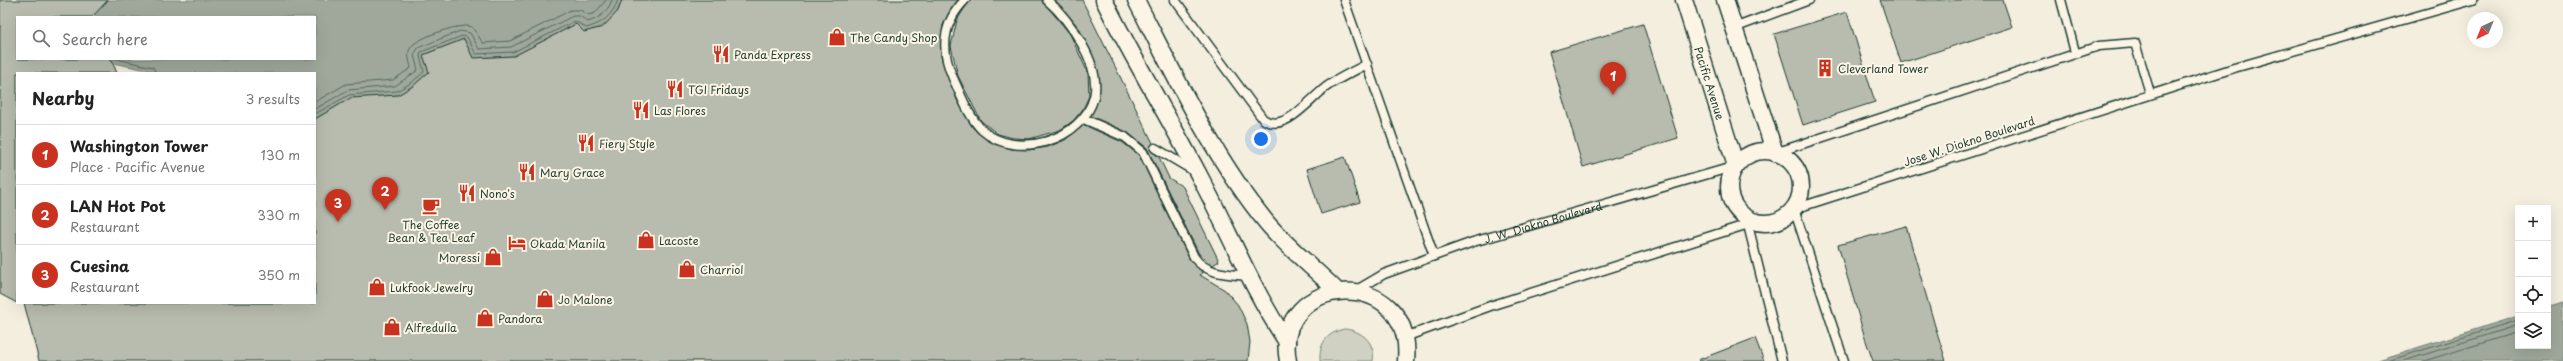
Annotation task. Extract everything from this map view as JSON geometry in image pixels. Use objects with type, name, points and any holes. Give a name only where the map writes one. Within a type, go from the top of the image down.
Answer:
[{"type":"street","points":[[1104,0],[1127,47],[1198,173],[1266,310],[1287,342]]},
{"type":"street","points":[[1136,0],[1206,130],[1254,206],[1283,240],[1337,291]]},
{"type":"street","name":"Pacific Avenue","points":[[1684,0],[1736,166]]},
{"type":"street","points":[[1725,0],[1775,153]]},
{"type":"street","points":[[1758,152],[1775,153],[1785,157],[1799,176],[1800,193],[1794,209],[1776,222],[1751,223],[1740,213],[1730,199],[1731,176],[1736,166],[1742,159],[1758,152]]},
{"type":"street","points":[[1287,360],[1287,342],[1291,328],[1304,308],[1322,295],[1337,291],[1355,291],[1369,295],[1382,302],[1401,324],[1405,337],[1406,361]]},
{"type":"lane","points":[[965,0],[954,12],[947,29],[945,56],[968,111],[984,131],[1009,144],[1024,146],[1059,136],[1076,127],[1084,119],[1094,96],[1096,80],[1092,66],[1072,29],[1047,0]]},
{"type":"lane","points":[[1175,0],[1263,119],[1268,123],[1275,124],[1288,118],[1308,105],[1328,86],[1367,64]]},
{"type":"lane","points":[[1344,0],[1434,256]]},
{"type":"lane","points":[[1734,28],[1809,0]]},
{"type":"lane","points":[[2061,0],[2076,52]]},
{"type":"lane","name":"Jose W. Diokno Boulevard","points":[[1794,209],[2150,93],[2473,0]]},
{"type":"lane","points":[[1775,153],[1933,102],[2076,52],[2099,46],[2135,44],[2150,93]]},
{"type":"lane","points":[[1084,119],[1125,137],[1143,152],[1194,257],[1200,265],[1212,271],[1249,276]]},
{"type":"lane","points":[[1155,148],[1198,173]]},
{"type":"lane","name":"J. W. Diokno Boulevard","points":[[1355,291],[1384,274],[1473,242],[1736,166]]},
{"type":"lane","points":[[1794,209],[1844,361]]},
{"type":"lane","points":[[1405,337],[1493,305],[1751,223],[1782,361]]},
{"type":"shaded area","points":[[1344,329],[1356,332],[1366,338],[1372,348],[1373,361],[1320,361],[1321,349],[1325,340],[1333,333]]},
{"type":"water","points":[[108,0],[622,0],[612,18],[598,28],[584,32],[576,24],[514,56],[473,58],[464,39],[423,55],[429,72],[413,86],[398,95],[351,98],[316,118],[316,72],[156,72],[113,63],[112,60],[316,60],[316,16],[94,15]]},
{"type":"water","points":[[2563,302],[2563,361],[2375,361],[2515,317],[2515,349],[2551,349],[2551,305]]},
{"type":"building","points":[[0,0],[108,0],[93,16],[16,16],[16,60],[111,60],[117,72],[16,72],[16,302],[0,294]]},
{"type":"building","name":"Okada Manila","points":[[622,0],[958,0],[943,25],[941,57],[957,100],[973,128],[994,144],[1012,149],[1029,150],[1048,147],[1065,140],[1084,125],[1122,142],[1139,155],[1190,260],[1203,273],[1200,275],[1225,290],[1238,305],[1247,324],[1250,342],[1248,361],[39,361],[24,304],[316,304],[316,118],[351,98],[398,95],[413,86],[429,72],[423,55],[464,39],[473,58],[514,56],[576,24],[584,32],[603,27],[618,11]]},
{"type":"building","points":[[970,0],[1042,0],[1070,34],[1088,73],[1089,96],[1083,109],[1073,121],[1060,130],[1029,139],[1013,138],[998,134],[981,121],[958,76],[951,46],[957,20]]},
{"type":"building","points":[[1055,0],[1082,0],[1153,143],[1150,150],[1159,157],[1169,178],[1183,187],[1219,261],[1213,265],[1199,254],[1147,148],[1127,132],[1091,116],[1099,98],[1098,70],[1079,28]]},
{"type":"building","points":[[1880,0],[2003,0],[2012,27],[1901,63]]},
{"type":"building","name":"Cleverland Tower","points":[[1847,12],[1875,102],[1803,125],[1774,34]]},
{"type":"building","points":[[1643,24],[1678,138],[1583,167],[1549,52]]},
{"type":"building","points":[[1345,157],[1360,202],[1321,214],[1307,169]]},
{"type":"building","points":[[1906,226],[1946,361],[1873,361],[1865,338],[1838,245]]},
{"type":"building","points":[[1755,338],[1764,361],[1698,360]]},
{"type":"place","name":"The Candy Shop","points":[[837,37]]},
{"type":"place","name":"Panda Express","points":[[721,54]]},
{"type":"place","name":"Cleverland Tower","points":[[1825,68]]},
{"type":"place","name":"TGI Fridays","points":[[675,89]]},
{"type":"place","name":"Washington Tower","points":[[1613,95]]},
{"type":"place","name":"Las Flores","points":[[641,110]]},
{"type":"place","name":"Fiery Style","points":[[586,143]]},
{"type":"place","name":"Mary Grace","points":[[527,172]]},
{"type":"place","name":"Nono's","points":[[467,193]]},
{"type":"place","name":"The Coffee Bean & Tea Leaf","points":[[431,206]]},
{"type":"place","name":"LAN Hot Pot","points":[[385,210]]},
{"type":"place","name":"Cuesina","points":[[338,222]]},
{"type":"place","name":"Lacoste","points":[[646,240]]},
{"type":"place","name":"Okada Manila","points":[[517,243]]},
{"type":"place","name":"Moressi","points":[[493,257]]},
{"type":"place","name":"Charriol","points":[[687,269]]},
{"type":"place","name":"Lukfook Jewelry","points":[[377,287]]},
{"type":"place","name":"Jo Malone","points":[[545,299]]},
{"type":"place","name":"Pandora","points":[[485,318]]},
{"type":"place","name":"Alfredulla","points":[[392,327]]}]
